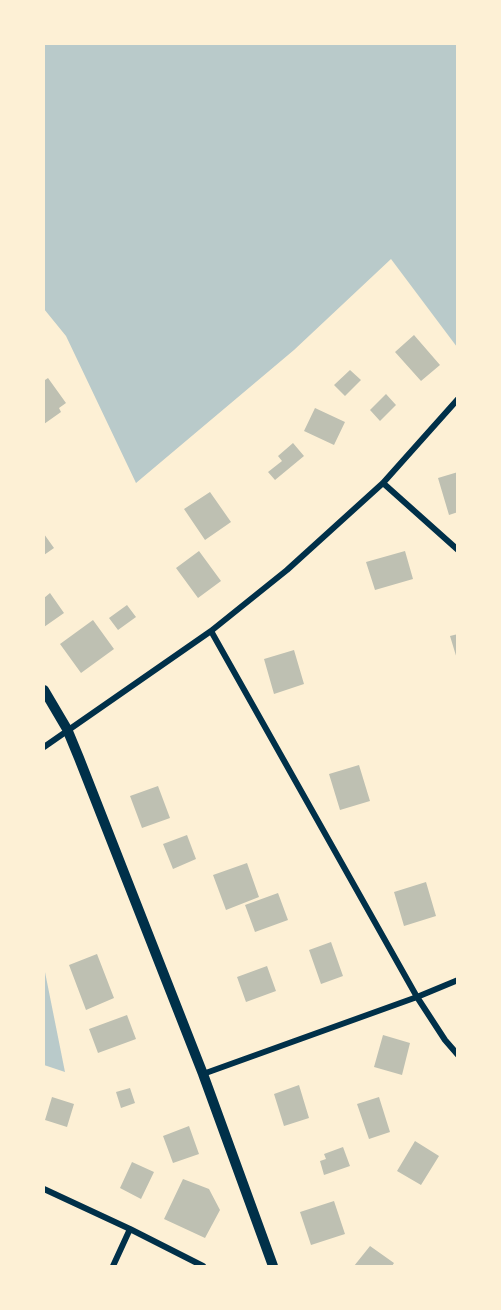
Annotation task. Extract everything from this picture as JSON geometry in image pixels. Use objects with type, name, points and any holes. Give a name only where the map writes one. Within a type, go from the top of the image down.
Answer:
[{"type":"street","points":[[44,747],[211,631],[287,570],[382,483],[458,399]]},
{"type":"street","points":[[382,483],[458,550]]},
{"type":"street","points":[[211,631],[417,997],[445,1040],[458,1055]]},
{"type":"street","points":[[44,690],[67,729],[203,1074],[273,1266]]},
{"type":"street","points":[[203,1074],[458,980]]},
{"type":"street","points":[[44,1189],[203,1266]]},
{"type":"street","points":[[113,1266],[130,1229]]},
{"type":"shaded area","points":[[44,44],[457,44],[457,347],[391,259],[294,350],[136,483],[66,336],[44,309]]},
{"type":"shaded area","points":[[44,967],[65,1072],[44,1065]]},
{"type":"building","points":[[414,335],[440,365],[421,381],[395,352]]},
{"type":"building","points":[[350,370],[361,380],[345,396],[334,385]]},
{"type":"building","points":[[44,378],[45,380],[48,378],[66,403],[59,408],[61,412],[44,424]]},
{"type":"building","points":[[386,394],[396,405],[380,421],[370,410]]},
{"type":"building","points":[[315,408],[345,422],[334,445],[304,431]]},
{"type":"building","points":[[293,443],[304,456],[275,480],[268,472],[282,461],[278,456]]},
{"type":"building","points":[[458,472],[458,512],[449,515],[438,478]]},
{"type":"building","points":[[210,492],[231,522],[205,540],[184,509]]},
{"type":"building","points":[[44,534],[54,548],[44,555]]},
{"type":"building","points":[[199,551],[221,581],[198,598],[176,568]]},
{"type":"building","points":[[405,551],[413,579],[375,590],[366,562]]},
{"type":"building","points":[[50,593],[64,613],[44,627],[44,598]]},
{"type":"building","points":[[127,605],[136,617],[118,630],[109,618]]},
{"type":"building","points":[[93,620],[114,649],[81,673],[60,644]]},
{"type":"building","points":[[458,634],[458,659],[457,659],[450,636]]},
{"type":"building","points":[[294,650],[304,684],[274,694],[264,659]]},
{"type":"building","points":[[359,765],[370,801],[340,810],[329,774]]},
{"type":"building","points":[[158,786],[170,818],[142,828],[130,796]]},
{"type":"building","points":[[187,835],[196,859],[173,869],[163,844]]},
{"type":"building","points":[[247,863],[259,897],[226,910],[213,875]]},
{"type":"building","points":[[426,882],[436,916],[404,926],[394,892]]},
{"type":"building","points":[[278,893],[288,920],[255,932],[245,905]]},
{"type":"building","points":[[331,942],[343,976],[321,984],[309,950]]},
{"type":"building","points":[[97,954],[114,998],[86,1010],[69,965]]},
{"type":"building","points":[[267,966],[276,991],[246,1002],[237,977]]},
{"type":"building","points":[[127,1015],[136,1039],[98,1053],[89,1029]]},
{"type":"building","points":[[383,1035],[410,1043],[402,1075],[374,1067]]},
{"type":"building","points":[[299,1085],[309,1118],[284,1126],[274,1094]]},
{"type":"building","points":[[130,1088],[135,1103],[121,1108],[116,1092]]},
{"type":"building","points":[[52,1097],[74,1104],[67,1127],[45,1120]]},
{"type":"building","points":[[379,1097],[390,1132],[369,1139],[357,1104]]},
{"type":"building","points":[[189,1126],[199,1154],[173,1163],[163,1136]]},
{"type":"building","points":[[415,1141],[439,1156],[421,1185],[397,1171]]},
{"type":"building","points":[[343,1147],[350,1166],[324,1175],[320,1161],[326,1159],[324,1154]]},
{"type":"building","points":[[132,1162],[154,1172],[141,1199],[120,1188]]},
{"type":"building","points":[[183,1179],[209,1189],[220,1210],[205,1238],[164,1219]]},
{"type":"building","points":[[334,1201],[345,1234],[311,1245],[300,1212]]},
{"type":"building","points":[[370,1246],[394,1263],[392,1266],[354,1266]]}]
